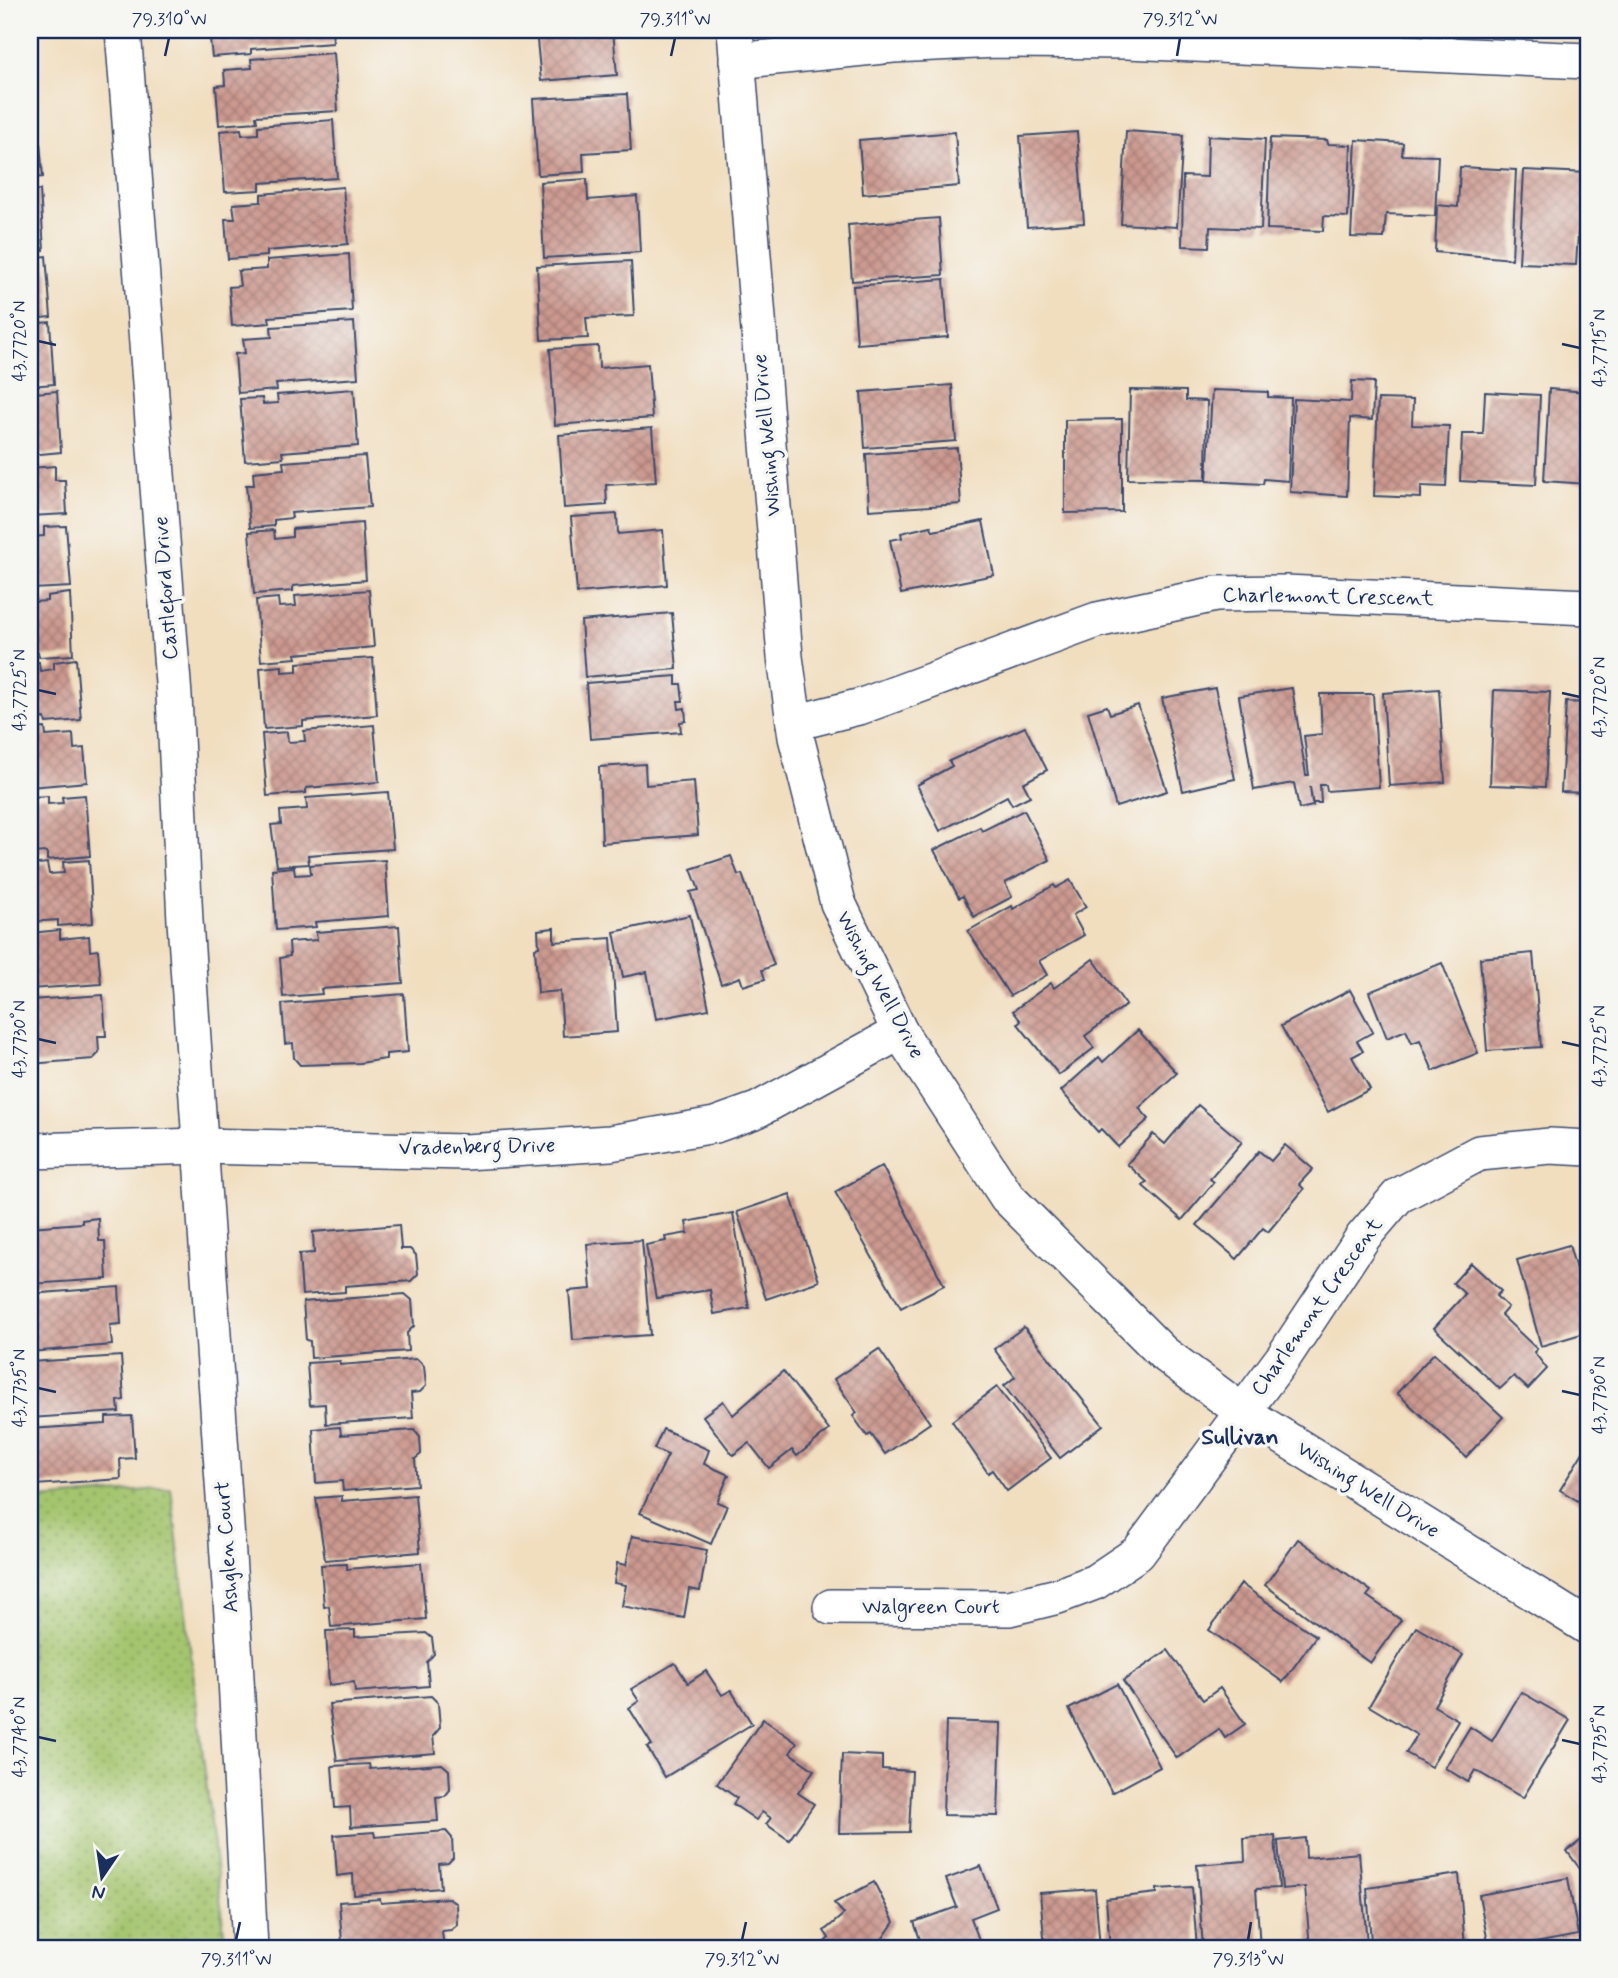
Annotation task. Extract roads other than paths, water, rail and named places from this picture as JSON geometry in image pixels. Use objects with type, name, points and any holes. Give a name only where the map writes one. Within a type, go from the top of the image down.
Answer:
[{"type":"street","name":"Castleford Drive","points":[[123,30],[174,696],[185,921],[201,1146]]},
{"type":"street","points":[[736,45],[893,46],[998,40],[1127,41],[1588,61]]},
{"type":"street","name":"Wishing Well Drive","points":[[736,45],[783,643],[794,723],[838,903],[900,1032],[1007,1197],[1163,1353],[1243,1412],[1588,1627]]},
{"type":"street","name":"Charlemont Crescent","points":[[794,723],[862,706],[1097,620],[1216,594],[1285,593],[1588,607]]},
{"type":"street","name":"Vradenberg Drive","points":[[30,1151],[201,1146],[465,1152],[610,1143],[715,1125],[757,1110],[900,1032]]},
{"type":"street","name":"Ashglen Court","points":[[201,1146],[250,1948]]},
{"type":"street","name":"Charlemont Crescent","points":[[1243,1412],[1363,1237],[1398,1196],[1479,1153],[1550,1146],[1588,1148]]},
{"type":"street","name":"Walgreen Court","points":[[831,1607],[1009,1608],[1058,1596],[1095,1582],[1138,1553],[1243,1412]]},
{"type":"district","name":"Sullivan","points":[[1240,1438]]}]
